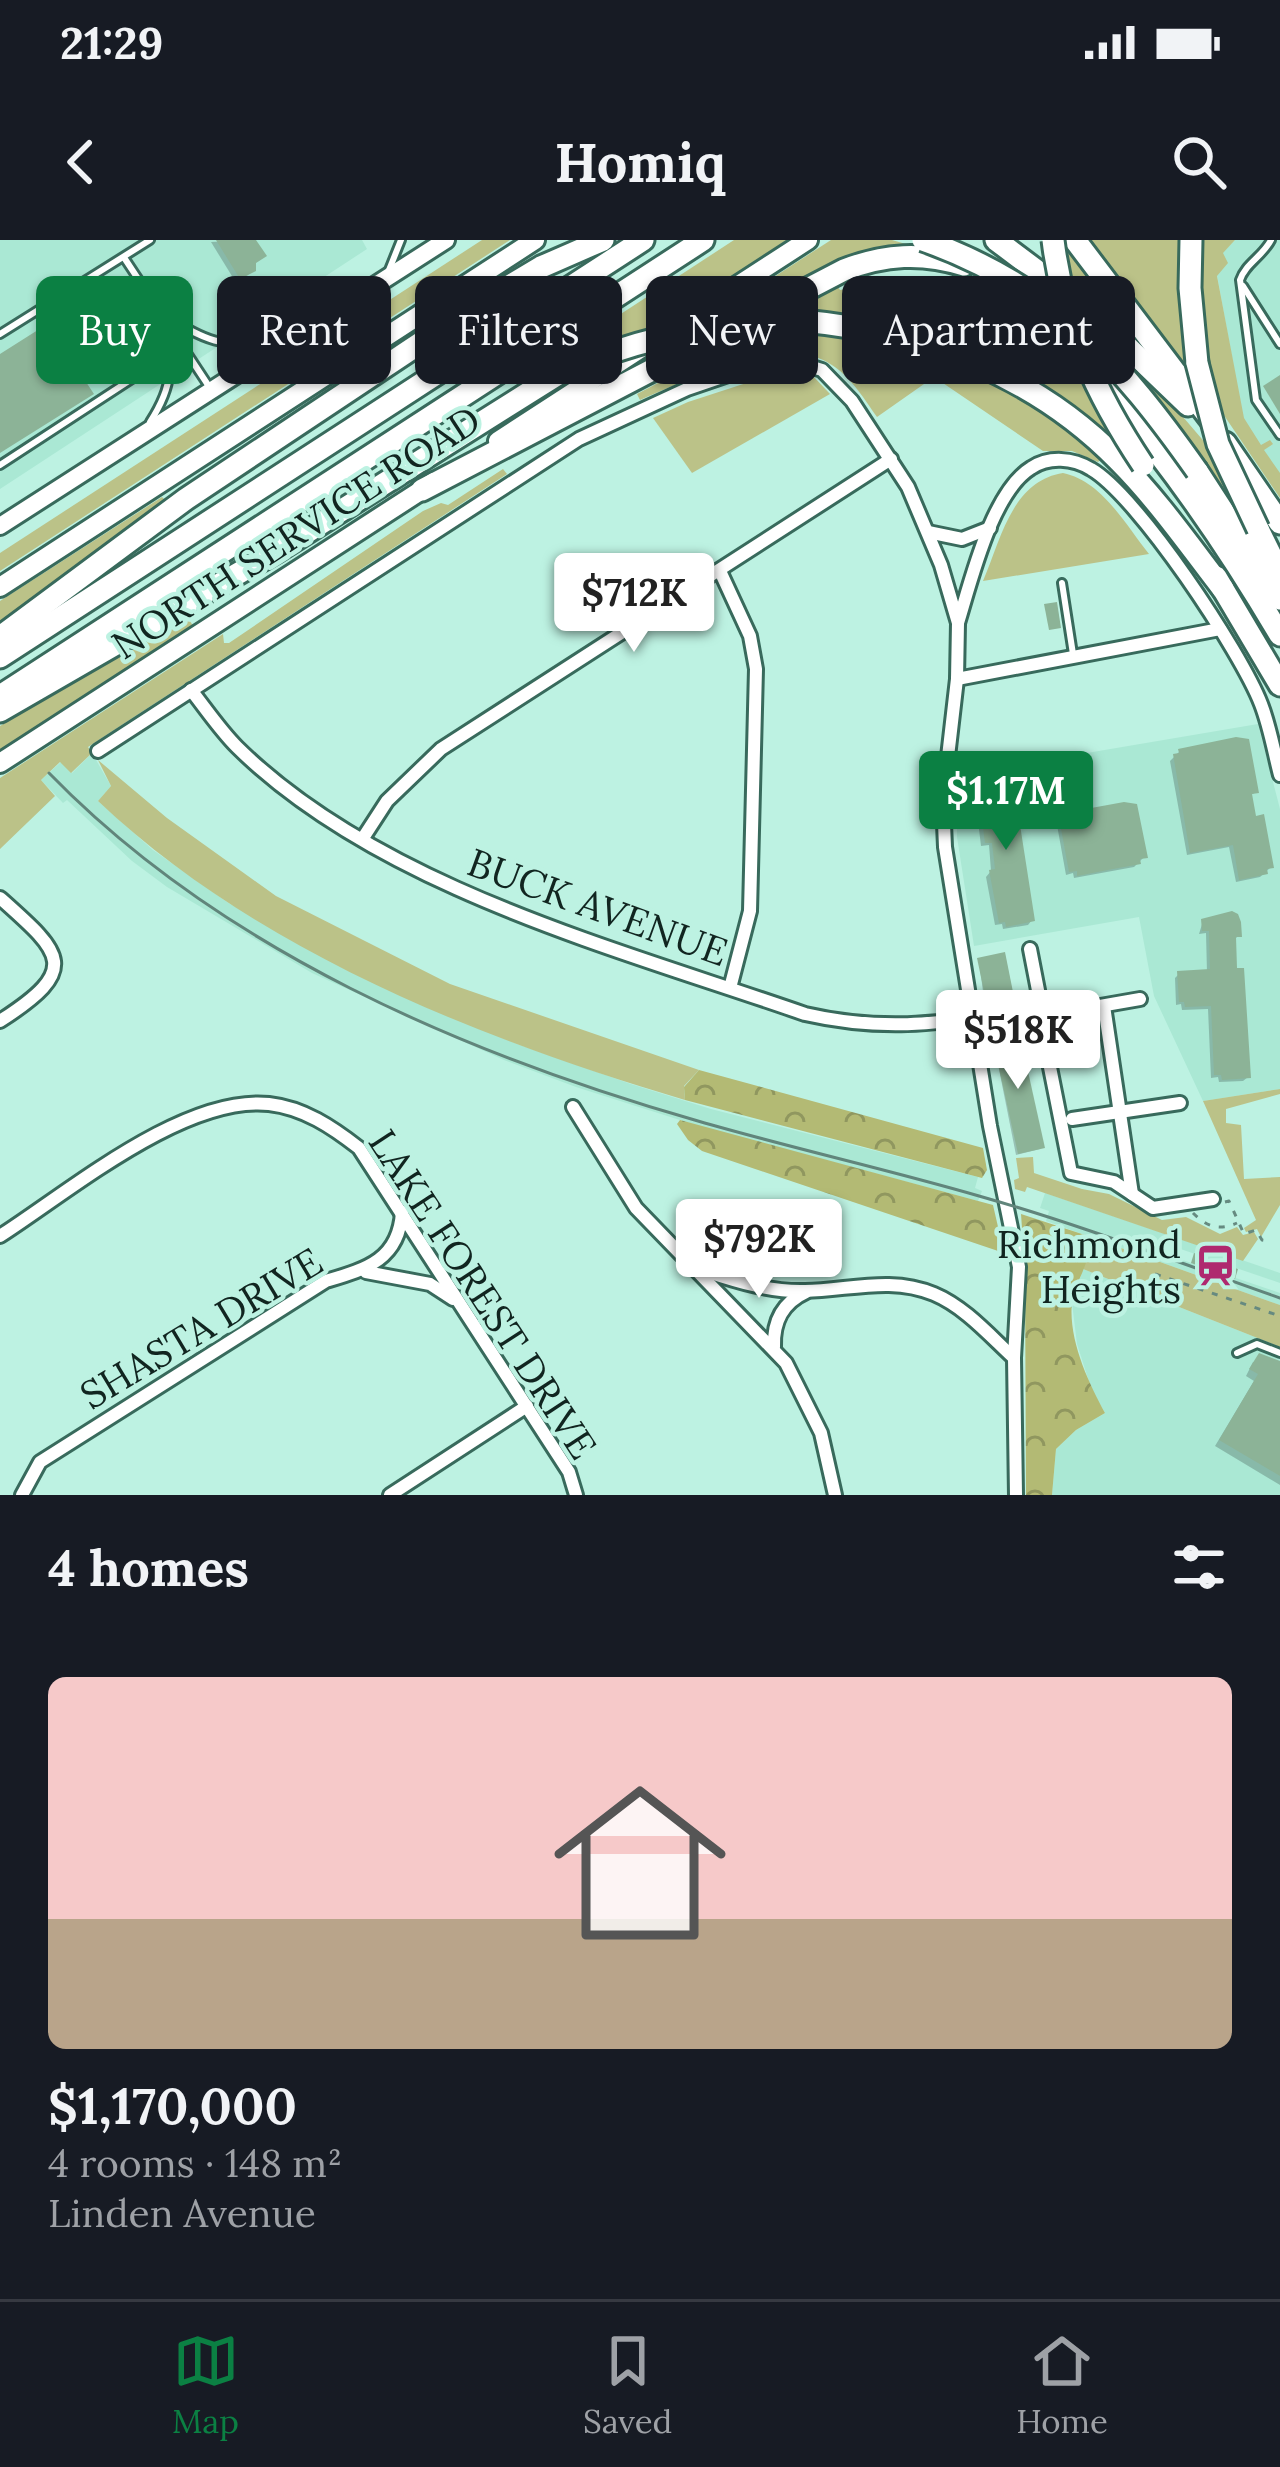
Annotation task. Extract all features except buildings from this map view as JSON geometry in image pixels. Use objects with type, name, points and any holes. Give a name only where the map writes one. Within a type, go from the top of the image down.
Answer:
[{"type":"highway","points":[[0,637],[220,476],[512,284],[560,257],[604,240]]},
{"type":"highway","points":[[0,657],[643,240]]},
{"type":"highway","points":[[0,696],[703,240]]},
{"type":"highway","points":[[923,240],[1003,276],[1079,328],[1134,385],[1280,599]]},
{"type":"highway","points":[[958,240],[996,276]]},
{"type":"highway","points":[[996,240],[1127,343],[1236,460]]},
{"type":"highway","points":[[1053,240],[1066,308],[1089,372],[1280,685]]},
{"type":"highway","points":[[1075,240],[1192,391],[1236,460],[1269,526],[1280,574]]},
{"type":"highway","points":[[1191,240],[1197,363],[1218,444],[1269,526]]},
{"type":"highway","points":[[422,490],[866,262],[910,255],[941,258],[986,276]]},
{"type":"highway","points":[[0,712],[277,551],[562,371],[676,332],[748,322],[803,321],[864,328],[943,349],[1045,400],[1138,481],[1223,589]]},
{"type":"highway","points":[[1103,384],[1215,531],[1280,635]]},
{"type":"main road","points":[[0,587],[536,240]]},
{"type":"main road","name":"NORTH SERVICE ROAD","points":[[0,763],[808,240]]},
{"type":"main road","points":[[391,276],[439,242]]},
{"type":"main road","points":[[0,526],[223,384]]},
{"type":"street","points":[[98,751],[542,461],[638,410],[770,363],[812,365],[832,378],[891,459],[928,532],[958,623]]},
{"type":"street","points":[[362,838],[387,801],[441,749],[891,459]]},
{"type":"street","points":[[1016,1495],[1014,1358],[1019,1267],[944,823],[958,623],[992,527],[1018,479],[1029,469],[1052,460],[1075,461],[1097,472],[1170,558],[1220,629],[1262,706],[1280,775]]},
{"type":"street","points":[[928,532],[962,539],[992,527]]},
{"type":"street","points":[[720,571],[750,636],[756,669],[750,911],[730,988]]},
{"type":"street","points":[[957,679],[1220,629]]},
{"type":"street","name":"BUCK AVENUE","points":[[191,690],[235,745],[272,778],[362,838],[505,910],[805,1014],[848,1024],[919,1026],[1028,1011],[1040,1016],[1140,999]]},
{"type":"street","points":[[0,898],[45,938],[54,957],[46,988],[0,1021]]},
{"type":"street","points":[[1030,949],[1066,1165],[1079,1177],[1114,1182],[1153,1208],[1214,1199]]},
{"type":"street","points":[[1104,1006],[1132,1194]]},
{"type":"street","points":[[1072,1118],[1180,1103]]},
{"type":"street","name":"LAKE FOREST DRIVE","points":[[0,1236],[158,1133],[197,1114],[231,1105],[270,1104],[325,1122],[359,1148],[569,1472],[576,1495]]},
{"type":"street","points":[[573,1107],[636,1208],[774,1349],[807,1400],[821,1433],[835,1495]]},
{"type":"street","name":"SHASTA DRIVE","points":[[22,1495],[40,1462],[326,1281],[358,1272],[387,1256],[401,1228],[402,1213]]},
{"type":"street","points":[[698,1269],[775,1290],[875,1283],[922,1291],[958,1309],[1014,1358]]},
{"type":"street","points":[[358,1272],[388,1273],[430,1284],[468,1314]]},
{"type":"street","points":[[774,1349],[782,1308],[807,1291]]},
{"type":"street","points":[[390,1495],[527,1406]]},
{"type":"lane","points":[[94,276],[150,240]]},
{"type":"lane","points":[[387,276],[401,240]]},
{"type":"lane","points":[[1278,430],[1256,400],[1240,280],[1243,270],[1270,242],[1280,243]]},
{"type":"lane","points":[[124,257],[136,276]]},
{"type":"lane","points":[[1240,280],[1280,344]]},
{"type":"lane","points":[[0,334],[36,312]]},
{"type":"lane","points":[[193,362],[212,391]]},
{"type":"lane","points":[[0,465],[124,384]]},
{"type":"lane","points":[[142,436],[170,384]]},
{"type":"lane","points":[[1263,409],[1273,403]]},
{"type":"lane","points":[[1062,583],[1074,657]]},
{"type":"lane","points":[[1237,1353],[1257,1344],[1280,1352]]},
{"type":"path","points":[[1190,1204],[1196,1217],[1214,1228],[1239,1222]]},
{"type":"path","points":[[1231,1206],[1244,1234],[1256,1230],[1262,1240],[1269,1241]]},
{"type":"path","points":[[1155,1274],[1280,1316]]},
{"type":"shaded area","points":[[0,240],[362,240],[367,249],[326,276],[217,276],[217,347],[193,363],[193,276],[36,276],[36,384],[161,384],[0,489]]},
{"type":"shaded area","points":[[482,240],[510,240],[455,276],[427,276]]},
{"type":"shaded area","points":[[734,240],[788,240],[733,276],[679,276]]},
{"type":"shaded area","points":[[831,240],[892,240],[916,247],[818,285],[818,276],[775,276]]},
{"type":"shaded area","points":[[1064,240],[1094,276],[1070,276]]},
{"type":"shaded area","points":[[1087,240],[1183,240],[1189,369],[1135,299],[1135,276],[1117,276]]},
{"type":"shaded area","points":[[1202,240],[1235,240],[1223,253],[1228,263],[1217,276],[1244,418],[1261,445],[1270,440],[1273,444],[1264,450],[1280,473],[1280,498],[1217,405],[1203,328]]},
{"type":"shaded area","points":[[1235,240],[1280,240],[1280,493],[1248,446],[1217,275],[1227,263],[1222,253]]},
{"type":"shaded area","points":[[415,284],[415,302],[391,317],[391,299]]},
{"type":"shaded area","points":[[837,285],[842,318],[818,315],[818,295]]},
{"type":"shaded area","points":[[646,298],[646,331],[622,340],[622,313]]},
{"type":"shaded area","points":[[818,333],[842,337],[842,373],[818,359]]},
{"type":"shaded area","points":[[1135,367],[1213,452],[1247,525],[1135,376]]},
{"type":"shaded area","points":[[818,381],[830,394],[692,473],[653,418],[743,384]]},
{"type":"shaded area","points":[[260,384],[288,384],[0,571],[0,553]]},
{"type":"shaded area","points":[[656,384],[678,384],[640,400],[637,394]]},
{"type":"shaded area","points":[[853,384],[924,384],[877,417]]},
{"type":"shaded area","points":[[944,384],[991,384],[1031,406],[1103,458],[1098,462],[1072,451],[1043,451]]},
{"type":"shaded area","points":[[1035,384],[1085,384],[1123,451],[1087,419]]},
{"type":"shaded area","points":[[503,469],[507,474],[88,747],[92,753],[71,773],[60,762],[41,780],[55,796],[0,849],[0,778],[223,634],[224,643],[229,643],[423,511],[448,505]]},
{"type":"shaded area","points":[[1063,473],[1101,494],[1149,554],[983,581],[1020,500],[1046,478]]},
{"type":"shaded area","points":[[162,497],[165,500],[0,625],[0,601]]},
{"type":"shaded area","points":[[186,614],[193,626],[0,750],[0,726]]},
{"type":"shaded area","points":[[1258,724],[1280,809],[1280,1089],[1203,1101],[1154,996],[1139,917],[974,946],[957,837],[957,775]]},
{"type":"shaded area","points":[[92,753],[111,786],[98,801],[153,850],[230,904],[362,976],[517,1044],[631,1084],[978,1177],[975,1188],[982,1191],[978,1201],[702,1127],[576,1087],[504,1060],[312,973],[167,887],[41,780],[61,762],[72,773]]},
{"type":"shaded area","points":[[98,760],[167,818],[276,896],[450,984],[699,1070],[684,1086],[685,1100],[450,1018],[299,945],[160,854],[98,801],[111,786]]},
{"type":"shaded area","points":[[1280,1089],[1280,1094],[1226,1109],[1226,1123],[1241,1125],[1244,1179],[1280,1177],[1280,1205],[1261,1237],[1257,1229],[1246,1232],[1244,1228],[1256,1220],[1203,1101]]},
{"type":"shaded area","points":[[1033,1157],[1034,1173],[1109,1194],[1162,1220],[1186,1217],[1220,1234],[1237,1227],[1243,1235],[1254,1232],[1258,1239],[1243,1261],[1027,1187],[1025,1192],[1015,1189],[1014,1180],[1019,1178],[1016,1158]]},
{"type":"shaded area","points":[[1045,1193],[1280,1273],[1280,1283],[1160,1242],[1156,1251],[1280,1293],[1280,1305],[1046,1221],[1049,1211],[1040,1208]]},
{"type":"shaded area","points":[[1082,1234],[1280,1305],[1280,1347],[1083,1269],[1089,1246]]},
{"type":"shaded area","points":[[1083,1269],[1280,1347],[1280,1495],[1052,1495],[1056,1449],[1105,1413],[1077,1344],[1072,1303]]},
{"type":"green space","points":[[699,1070],[983,1148],[987,1170],[982,1178],[685,1100],[684,1087]]},
{"type":"green space","points":[[680,1120],[993,1205],[1004,1253],[702,1151],[688,1140],[677,1124]]},
{"type":"green space","points":[[1021,1214],[1082,1234],[1089,1246],[1074,1295],[1073,1331],[1105,1413],[1056,1449],[1052,1495],[1026,1495]]},
{"type":"tram line","points":[[49,773],[117,836],[190,893],[268,943],[435,1028],[610,1094],[1017,1207],[1280,1298]]},
{"type":"place","name":"Richmond Heights","points":[[1215,1266]]}]
